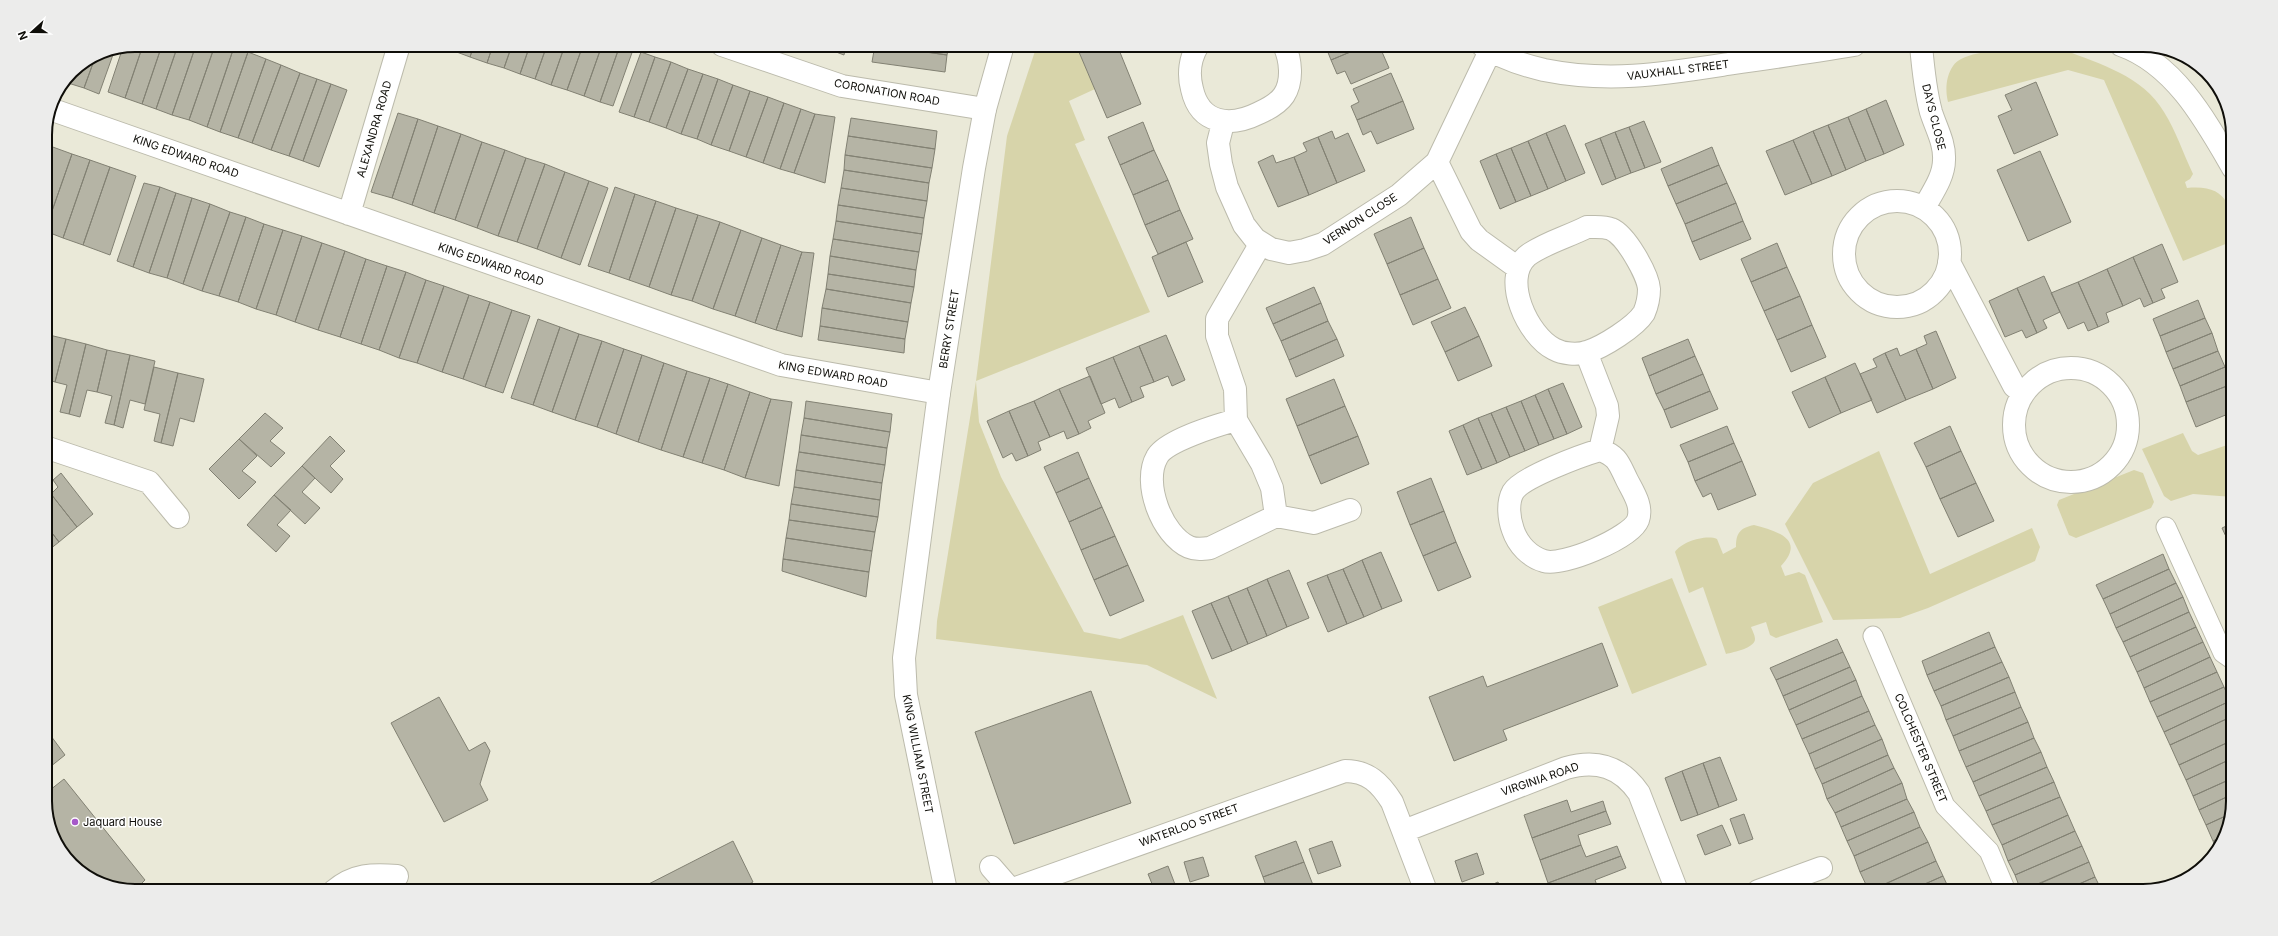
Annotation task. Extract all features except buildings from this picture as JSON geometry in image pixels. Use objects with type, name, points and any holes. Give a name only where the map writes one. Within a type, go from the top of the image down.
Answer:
[{"type":"street","name":"ALEXANDRA ROAD","points":[[349,214],[397,52]]},
{"type":"street","name":"CORONATION ROAD","points":[[742,52],[842,86],[985,109]]},
{"type":"street","name":"BERRY STREET","points":[[908,616],[939,393],[974,168],[985,109],[1001,52]]},
{"type":"street","points":[[1194,52],[1190,68],[1190,81],[1193,95],[1204,113],[1223,122],[1239,121],[1252,117],[1271,108],[1284,95],[1290,78],[1290,61],[1287,52]]},
{"type":"street","name":"VERNON CLOSE","points":[[1223,122],[1218,143],[1221,164],[1227,187],[1244,225],[1255,239],[1271,249],[1289,253],[1323,244],[1399,195],[1437,162],[1484,52]]},
{"type":"street","name":"VAUXHALL STREET","points":[[1495,52],[1525,66],[1566,74],[1605,78],[1649,76],[1808,52]]},
{"type":"street","name":"DAYS CLOSE","points":[[1922,52],[1926,89],[1932,114],[1940,137],[1944,160],[1940,180],[1924,208]]},
{"type":"street","points":[[2136,52],[2148,58],[2187,96],[2203,117],[2226,156]]},
{"type":"street","name":"KING EDWARD ROAD","points":[[56,111],[780,365],[939,393]]},
{"type":"street","points":[[1437,162],[1472,231],[1480,240],[1518,268]]},
{"type":"street","points":[[1899,201],[1924,208],[1938,220],[1945,232],[1950,250],[1949,262],[1943,279],[1937,288],[1922,300],[1910,305],[1891,307],[1882,305],[1865,297],[1854,286],[1846,269],[1844,259],[1847,236],[1856,220],[1866,211],[1883,202],[1899,201]]},
{"type":"street","points":[[1587,227],[1611,229],[1628,243],[1649,288],[1644,312],[1636,323],[1625,331],[1586,352],[1573,354],[1558,351],[1540,340],[1532,329],[1517,294],[1518,268],[1527,256],[1587,227]]},
{"type":"street","points":[[1261,243],[1217,318],[1217,336],[1235,389],[1236,420],[1262,464],[1272,488],[1276,516]]},
{"type":"street","points":[[1949,262],[2019,390],[2014,424],[2018,444],[2032,467],[2041,474],[2060,481],[2074,482],[2093,478],[2112,465],[2125,443],[2128,417],[2122,399],[2109,382],[2089,370],[2061,368],[2049,372],[2019,390]]},
{"type":"street","points":[[1586,352],[1607,406],[1608,416],[1600,450]]},
{"type":"street","points":[[1236,420],[1170,446],[1157,456],[1152,473],[1152,495],[1164,521],[1176,537],[1189,547],[1200,550],[1210,548],[1276,516],[1314,523],[1350,510]]},
{"type":"street","points":[[52,449],[149,482],[178,517]]},
{"type":"street","points":[[1600,450],[1616,458],[1637,499],[1639,509],[1638,520],[1632,529],[1623,535],[1567,559],[1548,562],[1530,554],[1515,535],[1511,524],[1510,502],[1513,492],[1529,479],[1583,455],[1600,450]]},
{"type":"street","points":[[2166,527],[2223,653],[2226,655]]},
{"type":"street","name":"KING WILLIAM STREET","points":[[908,616],[904,658],[906,695],[945,884]]},
{"type":"street","name":"COLCHESTER STREET","points":[[1873,636],[1945,806],[1989,851],[2003,884]]},
{"type":"street","name":"VIRGINIA ROAD","points":[[1404,830],[1566,768],[1585,764],[1602,765],[1629,779],[1640,793],[1674,884]]},
{"type":"street","name":"WATERLOO STREET","points":[[1029,884],[1335,773],[1356,771],[1366,774],[1384,789],[1392,802],[1404,830]]},
{"type":"street","points":[[1404,830],[1423,884]]},
{"type":"street","name":"WATERLOO STREET","points":[[991,867],[1007,884]]},
{"type":"street","points":[[1777,884],[1821,868]]},
{"type":"street","points":[[345,884],[355,878],[372,874],[397,876]]},
{"type":"shaded area","points":[[1035,52],[1079,52],[1095,89],[1069,101],[1085,140],[1075,144],[1150,312],[976,381],[1007,136]]},
{"type":"shaded area","points":[[1988,52],[2069,52],[2106,66],[2133,80],[2145,89],[2155,100],[2164,112],[2172,127],[2193,174],[2190,179],[2185,182],[2187,188],[2211,190],[2219,194],[2225,200],[2226,244],[2183,261],[2104,80],[2068,70],[1948,102],[1946,88],[1949,74],[1953,66],[1961,59]]},
{"type":"shaded area","points":[[976,381],[979,422],[1001,477],[1084,632],[1120,639],[1183,615],[1217,699],[1147,665],[936,639],[937,621]]},
{"type":"shaded area","points":[[2183,433],[2192,451],[2198,455],[2226,445],[2226,496],[2193,494],[2171,501],[2164,496],[2142,449]]},
{"type":"shaded area","points":[[1879,451],[1930,574],[2032,528],[2040,547],[2035,561],[1928,608],[1900,618],[1833,620],[1785,524],[1813,483]]},
{"type":"shaded area","points":[[2134,470],[2143,473],[2154,502],[2151,508],[2076,538],[2069,535],[2057,505],[2059,500]]},
{"type":"shaded area","points":[[1754,525],[1779,533],[1789,542],[1791,549],[1781,566],[1785,576],[1799,572],[1805,575],[1823,622],[1776,638],[1770,635],[1766,622],[1751,627],[1755,639],[1752,645],[1726,654],[1703,587],[1689,593],[1675,552],[1678,548],[1688,542],[1700,538],[1712,538],[1717,539],[1723,554],[1736,547],[1738,535],[1742,530]]},
{"type":"shaded area","points":[[1672,578],[1707,665],[1632,694],[1598,607]]},
{"type":"place","name":"Jaquard House","points":[[75,822]]}]
